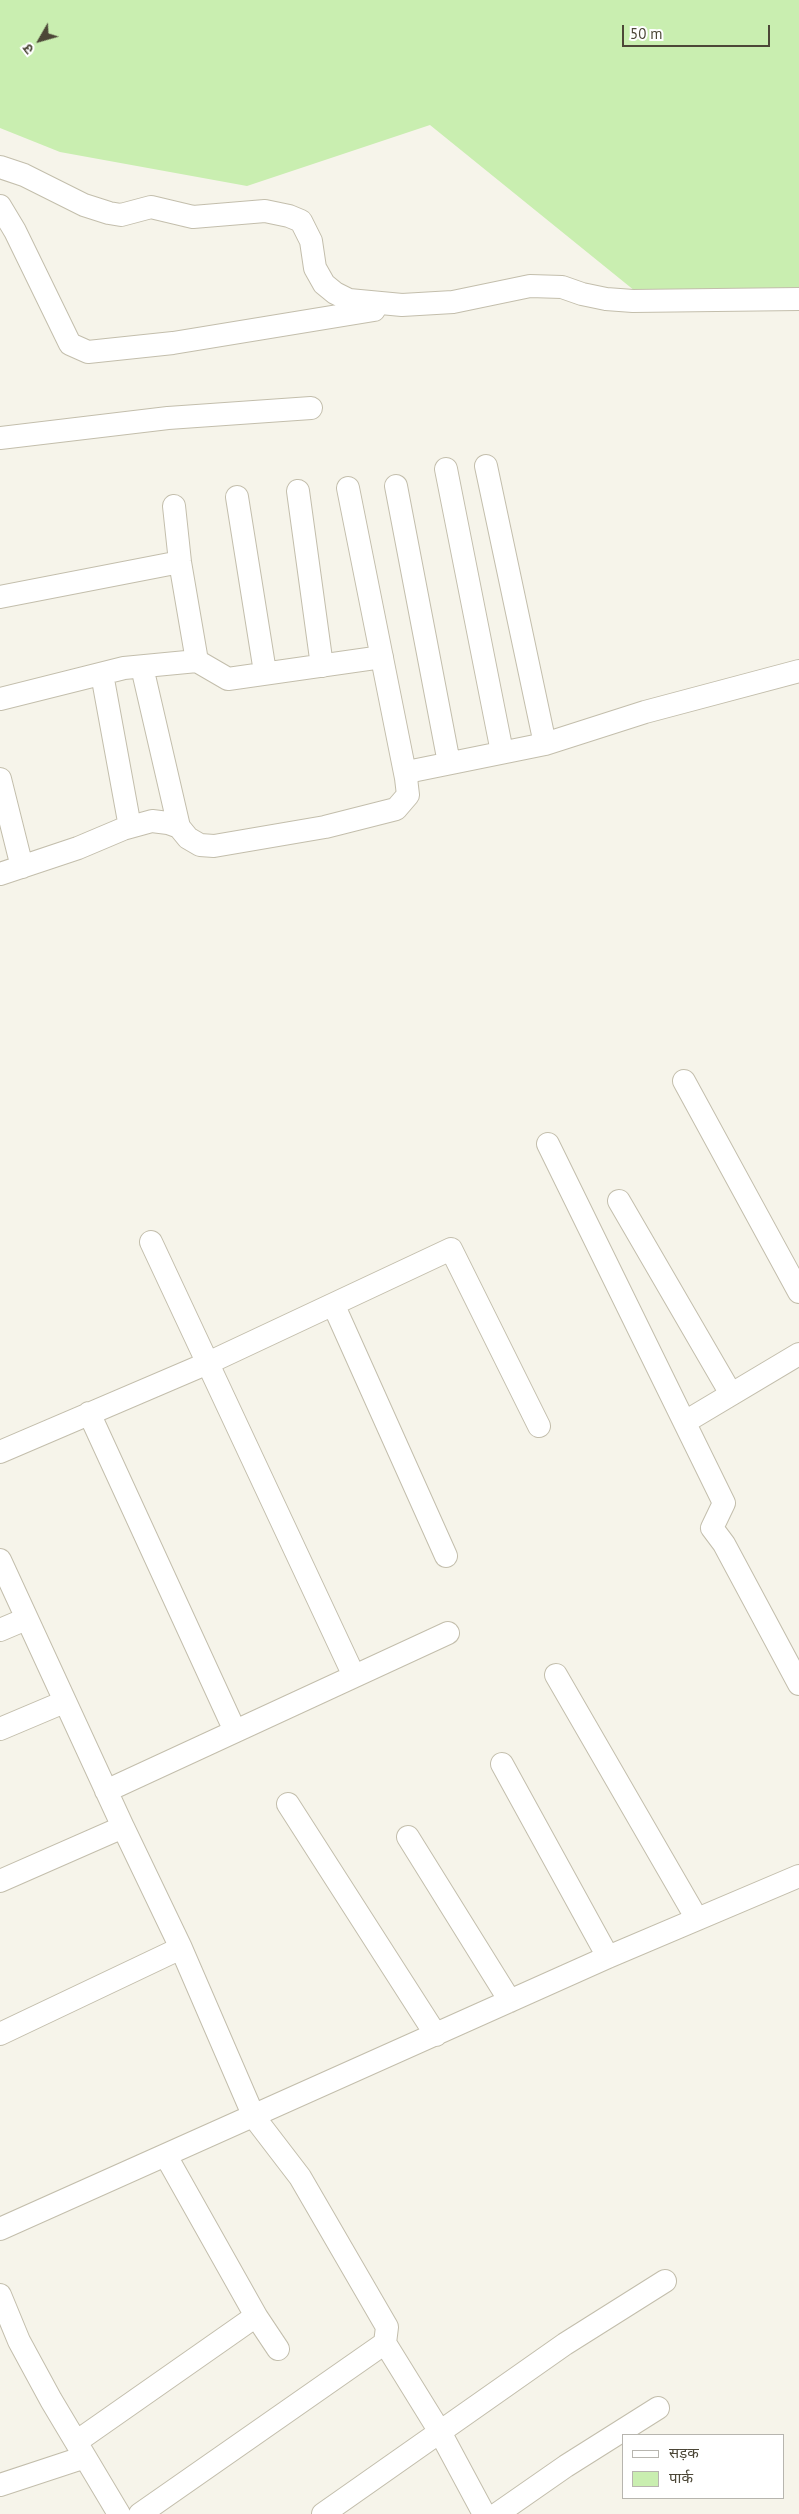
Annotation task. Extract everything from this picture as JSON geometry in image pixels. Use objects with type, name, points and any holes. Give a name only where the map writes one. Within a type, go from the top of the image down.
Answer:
[{"type":"street","points":[[0,167],[24,175],[84,205],[109,213],[121,215],[151,207],[193,217],[265,211],[289,216],[301,221],[311,241],[315,268],[324,284],[334,293],[349,300],[402,305]]},
{"type":"street","points":[[0,206],[15,231],[70,344],[88,352],[173,343],[402,305],[453,302],[530,286],[562,287],[606,299],[633,301],[799,299]]},
{"type":"street","points":[[0,438],[168,418],[311,408]]},
{"type":"street","points":[[486,466],[545,744]]},
{"type":"street","points":[[446,469],[502,752]]},
{"type":"street","points":[[396,486],[449,763]]},
{"type":"street","points":[[142,667],[179,827],[188,838],[200,845],[214,846],[325,827],[396,808],[408,795],[406,778],[348,488]]},
{"type":"street","points":[[298,491],[322,666]]},
{"type":"street","points":[[237,497],[265,672]]},
{"type":"street","points":[[174,506],[180,562],[197,662]]},
{"type":"street","points":[[0,597],[180,562]]},
{"type":"street","points":[[0,699],[102,674],[142,667],[197,662],[228,679],[265,672],[382,658]]},
{"type":"street","points":[[406,778],[412,771],[545,744],[645,712],[799,671]]},
{"type":"street","points":[[102,674],[130,827]]},
{"type":"street","points":[[0,779],[22,867]]},
{"type":"street","points":[[0,874],[78,848],[130,827],[152,821],[168,823],[179,827]]},
{"type":"street","points":[[684,1081],[799,1292]]},
{"type":"street","points":[[548,1144],[724,1503],[712,1528],[724,1544],[799,1684]]},
{"type":"street","points":[[619,1202],[731,1394]]},
{"type":"street","points":[[150,1242],[354,1676]]},
{"type":"street","points":[[0,1452],[208,1363],[334,1306],[451,1249],[539,1426]]},
{"type":"street","points":[[334,1306],[446,1556]]},
{"type":"street","points":[[685,1422],[799,1354]]},
{"type":"street","points":[[89,1413],[235,1731]]},
{"type":"street","points":[[0,1562],[181,1948],[254,2117],[300,2177],[380,2313],[387,2327],[385,2344],[440,2432],[484,2514]]},
{"type":"street","points":[[0,1630],[26,1619]]},
{"type":"street","points":[[106,1791],[448,1633]]},
{"type":"street","points":[[556,1675],[697,1920]]},
{"type":"street","points":[[0,1730],[64,1702]]},
{"type":"street","points":[[502,1764],[608,1958]]},
{"type":"street","points":[[288,1804],[436,2035]]},
{"type":"street","points":[[0,1881],[123,1827]]},
{"type":"street","points":[[408,1837],[510,2001]]},
{"type":"street","points":[[0,2229],[510,2001],[799,1876]]},
{"type":"street","points":[[0,2034],[181,1948]]},
{"type":"street","points":[[166,2156],[256,2316],[278,2349]]},
{"type":"street","points":[[323,2514],[565,2344],[665,2281]]},
{"type":"street","points":[[0,2295],[24,2350],[80,2450],[119,2514]]},
{"type":"street","points":[[0,2485],[80,2450],[256,2316]]},
{"type":"street","points":[[140,2514],[385,2344]]},
{"type":"street","points":[[496,2514],[566,2466],[658,2408]]},
{"type":"green space","points":[[0,0],[799,0],[799,289],[635,291],[430,125],[247,186],[60,152],[0,128]]}]
